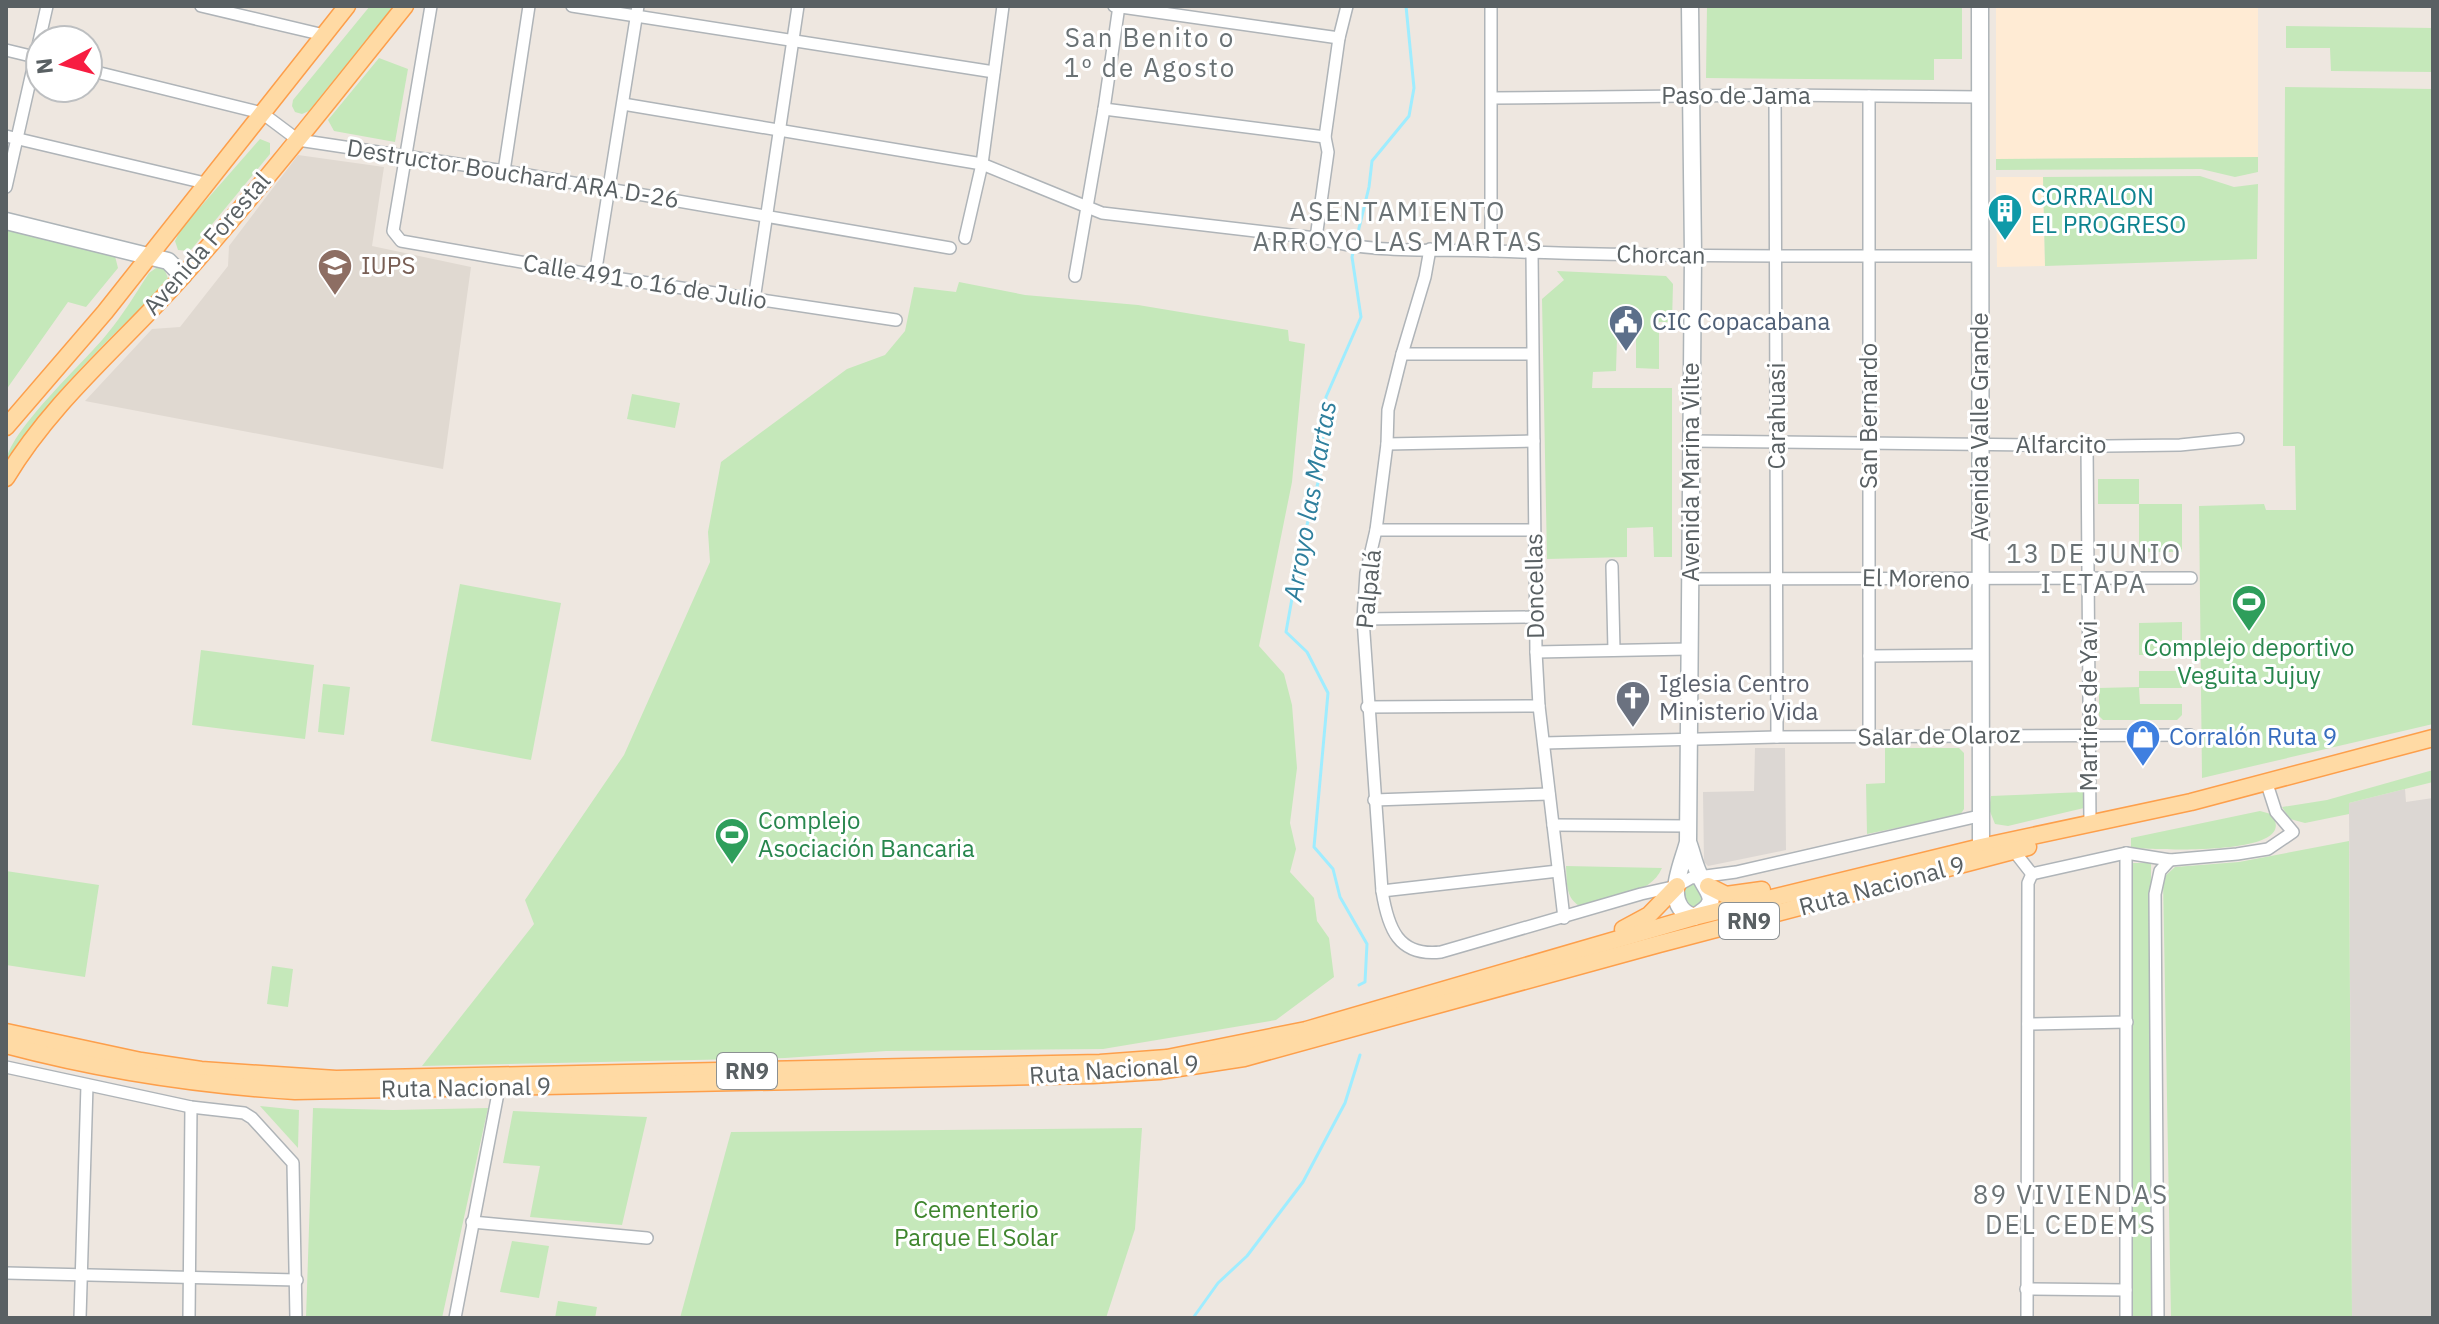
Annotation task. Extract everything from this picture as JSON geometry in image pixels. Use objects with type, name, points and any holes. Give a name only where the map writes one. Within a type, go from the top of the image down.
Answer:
[{"type":"main road","name":"Avenida Forestal","points":[[6,427],[105,312],[347,6]]},
{"type":"main road","name":"Avenida Forestal","points":[[6,478],[38,430],[106,354],[183,276],[298,140],[405,6]]},
{"type":"main road","name":"Ruta Nacional 9","points":[[6,1032],[141,1061],[201,1070],[336,1079],[1100,1063],[1167,1058],[1306,1030],[1694,917],[1981,847],[2191,802],[2433,738]]},
{"type":"main road","name":"Ruta Nacional 9","points":[[6,1045],[148,1074],[243,1088],[295,1091],[1078,1076],[1159,1071],[1257,1055],[1727,927],[2148,818],[2191,802]]},
{"type":"main road","points":[[1709,890],[1726,895],[1742,894],[1844,872],[1870,873]]},
{"type":"main road","points":[[1571,952],[1649,915],[1677,886]]},
{"type":"main road","points":[[1549,975],[1567,965],[1668,933],[1694,917],[1727,927]]},
{"type":"street","points":[[201,6],[324,35]]},
{"type":"street","points":[[404,155],[431,6]]},
{"type":"street","points":[[504,171],[529,6]]},
{"type":"street","points":[[572,6],[637,11],[793,41],[994,72]]},
{"type":"street","points":[[754,300],[798,6]]},
{"type":"street","points":[[965,238],[982,164],[1003,6]]},
{"type":"street","points":[[1075,276],[1104,109],[1117,6],[1339,38]]},
{"type":"street","points":[[1316,238],[1328,152],[1325,137],[1339,38],[1347,6]]},
{"type":"street","points":[[1491,6],[1491,251]]},
{"type":"street","name":"Avenida Marina Vilte","points":[[1677,886],[1688,834],[1693,255],[1690,6]]},
{"type":"street","name":"Avenida Valle Grande","points":[[1980,6],[1981,847]]},
{"type":"street","points":[[595,275],[637,11]]},
{"type":"street","name":"Destructor Bouchard ARA D-26","points":[[104,74],[262,113],[298,140],[504,171],[950,248]]},
{"type":"street","name":"Paso de Jama","points":[[1492,98],[1775,95],[1981,97]]},
{"type":"street","name":"Carahuasi","points":[[1775,95],[1777,737]]},
{"type":"street","name":"San Bernardo","points":[[1869,96],[1869,737]]},
{"type":"street","points":[[6,187],[12,138],[24,101]]},
{"type":"street","name":"Chorcan","points":[[623,104],[982,164],[1102,213],[1316,238],[1341,245],[1386,250],[1532,253],[1981,256]]},
{"type":"street","points":[[1104,109],[1325,137]]},
{"type":"street","points":[[12,138],[205,183]]},
{"type":"street","name":"Calle 491 o 16 de Julio","points":[[404,155],[393,231],[401,241],[595,275],[896,320]]},
{"type":"street","points":[[6,221],[168,261],[183,276]]},
{"type":"street","name":"Palpalá","points":[[1430,249],[1388,410],[1376,530],[1366,573],[1363,619],[1367,707],[1385,909],[1394,933],[1404,945],[1426,954],[1564,918]]},
{"type":"street","name":"Doncellas","points":[[1532,253],[1536,652],[1539,706],[1564,918]]},
{"type":"street","points":[[1402,354],[1532,354]]},
{"type":"street","name":"Alfarcito","points":[[1691,441],[2180,445],[2238,439]]},
{"type":"street","points":[[1387,444],[1534,441]]},
{"type":"street","name":"Martires de Yavi","points":[[2087,445],[2090,823]]},
{"type":"street","points":[[1376,530],[1534,530]]},
{"type":"street","points":[[1612,566],[1614,650]]},
{"type":"street","name":"El Moreno","points":[[1690,579],[2191,578]]},
{"type":"street","points":[[1363,619],[1535,617]]},
{"type":"street","points":[[1536,652],[1689,649]]},
{"type":"street","points":[[1869,656],[1980,655]]},
{"type":"street","points":[[1367,707],[1539,706]]},
{"type":"street","name":"Salar de Olaroz","points":[[1544,743],[1777,737],[2190,735]]},
{"type":"street","points":[[2032,874],[2126,853],[2170,860],[2268,849],[2293,832],[2276,812],[2266,781]]},
{"type":"street","points":[[1374,800],[1549,794]]},
{"type":"street","points":[[1677,886],[1677,906],[1682,913],[1694,917],[1703,912],[1709,890],[1736,872],[1979,816]]},
{"type":"street","points":[[1553,825],[1688,834]]},
{"type":"street","name":"Avenida Marina Vilte","points":[[1688,834],[1709,890]]},
{"type":"street","points":[[2014,851],[2032,874]]},
{"type":"street","points":[[2126,853],[2126,1318]]},
{"type":"street","points":[[2158,1318],[2155,894],[2160,871],[2170,860]]},
{"type":"street","points":[[1382,891],[1558,871]]},
{"type":"street","points":[[1709,890],[1736,872]]},
{"type":"street","points":[[2027,1318],[2028,883],[2032,874]]},
{"type":"street","points":[[1564,918],[1677,886],[1684,880],[1709,890]]},
{"type":"street","points":[[2028,1024],[2127,1022]]},
{"type":"street","points":[[6,1067],[191,1107],[244,1113],[293,1163],[296,1318]]},
{"type":"street","points":[[80,1318],[87,1085]]},
{"type":"street","points":[[455,1318],[499,1088]]},
{"type":"street","points":[[189,1318],[191,1107]]},
{"type":"street","points":[[472,1222],[647,1238]]},
{"type":"street","points":[[6,1273],[297,1280]]},
{"type":"street","points":[[2026,1289],[2126,1290]]},
{"type":"shaded area","points":[[1996,6],[2258,6],[2258,157],[1996,159]]},
{"type":"shaded area","name":"IUPS","points":[[298,155],[384,167],[372,246],[471,267],[443,469],[85,401],[152,329],[180,327],[228,266],[229,246]]},
{"type":"shaded area","points":[[1996,177],[2043,177],[2045,266],[1997,267]]},
{"type":"shaded area","points":[[1755,748],[1785,748],[1786,850],[1708,866],[1704,862],[1703,792],[1754,791]]},
{"type":"shaded area","points":[[2405,789],[2406,802],[2433,798],[2433,1318],[2352,1318],[2349,803]]},
{"type":"green space","points":[[370,6],[394,6],[309,111],[302,114],[295,112],[293,100]]},
{"type":"green space","points":[[1707,6],[1962,6],[1962,59],[1934,59],[1934,80],[1706,78]]},
{"type":"green space","points":[[2286,26],[2433,28],[2433,72],[2331,71],[2330,48],[2286,48]]},
{"type":"green space","points":[[379,58],[408,69],[395,142],[334,131],[328,120]]},
{"type":"green space","points":[[2285,87],[2433,89],[2433,724],[2202,778],[2199,506],[2264,504],[2266,510],[2296,510],[2295,446],[2283,446]]},
{"type":"green space","points":[[260,139],[270,143],[270,154],[190,251],[178,250],[175,241],[181,229]]},
{"type":"green space","points":[[2258,157],[2258,172],[2235,177],[2201,169],[1996,170],[1996,159]]},
{"type":"green space","points":[[2200,176],[2234,187],[2258,184],[2257,259],[2045,266],[2043,177]]},
{"type":"green space","points":[[6,230],[115,256],[118,268],[86,307],[68,302],[6,390]]},
{"type":"green space","points":[[156,268],[164,268],[169,281],[61,391],[6,464],[9,451],[32,417],[107,334],[149,273]]},
{"type":"green space","points":[[1557,271],[1666,276],[1673,284],[1672,322],[1659,322],[1659,369],[1636,368],[1636,338],[1617,338],[1616,371],[1593,372],[1592,388],[1672,388],[1672,557],[1654,557],[1653,527],[1627,528],[1627,557],[1547,559],[1542,299],[1564,280]]},
{"type":"green space","points":[[959,282],[1025,295],[1138,305],[1288,330],[1289,341],[1305,344],[1292,482],[1259,646],[1284,674],[1292,705],[1297,768],[1290,823],[1296,849],[1290,872],[1314,898],[1317,921],[1329,938],[1334,977],[1276,1020],[1103,1049],[886,1051],[785,1058],[422,1066],[534,924],[525,900],[624,755],[710,562],[708,532],[721,462],[847,369],[885,355],[905,331],[914,287],[956,292]]},
{"type":"green space","points":[[632,394],[680,403],[675,428],[627,419]]},
{"type":"green space","points":[[2098,479],[2139,479],[2139,504],[2098,504]]},
{"type":"green space","points":[[2139,504],[2182,504],[2182,552],[2139,552]]},
{"type":"green space","points":[[460,584],[561,603],[531,760],[431,741]]},
{"type":"green space","points":[[2182,622],[2182,655],[2139,655],[2139,623]]},
{"type":"green space","points":[[201,650],[314,665],[305,739],[192,725]]},
{"type":"green space","points":[[2139,671],[2182,671],[2182,688],[2139,688],[2140,704],[2182,704],[2182,715],[2177,720],[2103,720],[2099,716],[2099,688],[2139,687]]},
{"type":"green space","points":[[323,684],[350,687],[344,735],[318,732]]},
{"type":"green space","points":[[1885,748],[1959,748],[1964,753],[1964,809],[1960,815],[1867,834],[1866,784],[1885,783]]},
{"type":"green space","points":[[2433,770],[2433,782],[2349,803],[2349,814],[2305,823],[2290,819],[2282,807],[2327,800]]},
{"type":"green space","points":[[2083,792],[2084,808],[2008,826],[1995,824],[1989,809],[1991,796]]},
{"type":"green space","points":[[2260,811],[2271,814],[2276,828],[2266,838],[2247,844],[2193,849],[2131,848],[2131,838]]},
{"type":"green space","points":[[2349,841],[2352,1318],[2171,1318],[2163,878],[2175,867],[2239,862]]},
{"type":"green space","points":[[2130,863],[2151,863],[2151,1318],[2133,1318]]},
{"type":"green space","points":[[1566,866],[1662,868],[1648,885],[1638,891],[1581,907],[1569,895]]},
{"type":"green space","points":[[6,871],[99,885],[85,977],[6,965]]},
{"type":"green space","points":[[1697,885],[1705,902],[1691,910],[1680,894],[1685,887]]},
{"type":"green space","points":[[272,966],[293,969],[288,1007],[267,1004]]},
{"type":"green space","points":[[260,1106],[299,1110],[298,1148]]},
{"type":"green space","points":[[313,1108],[488,1108],[442,1318],[306,1318]]},
{"type":"green space","points":[[513,1111],[647,1117],[622,1225],[530,1217],[540,1166],[503,1163]]},
{"type":"green space","name":"Cementerio Parque El Solar","points":[[1142,1128],[1135,1229],[1106,1318],[680,1318],[731,1132]]},
{"type":"green space","points":[[512,1241],[549,1246],[539,1298],[500,1292]]},
{"type":"green space","points":[[558,1301],[597,1307],[595,1318],[555,1318]]},
{"type":"waterway","name":"Arroyo las Martas","points":[[1359,985],[1365,982],[1367,944],[1340,897],[1333,869],[1314,847],[1328,693],[1307,652],[1286,632],[1301,548],[1320,475],[1326,397],[1361,317],[1352,257],[1372,161],[1409,116],[1414,88],[1406,6]]},
{"type":"waterway","name":"Arroyo las Martas","points":[[1193,1318],[1218,1283],[1247,1256],[1303,1182],[1345,1103],[1360,1055]]},
{"type":"place","name":"CORRALON EL PROGRESO","points":[[2005,242]]},
{"type":"place","name":"IUPS","points":[[335,297]]},
{"type":"place","name":"CIC Copacabana","points":[[1626,353]]},
{"type":"place","name":"Complejo deportivo Veguita Jujuy","points":[[2249,633]]},
{"type":"place","name":"Iglesia Centro Ministerio Vida","points":[[1633,729]]},
{"type":"place","name":"Corralón Ruta 9","points":[[2143,768]]},
{"type":"place","name":"Complejo Asociación Bancaria","points":[[732,866]]},
{"type":"district","name":"San Benito o 1º de Agosto","points":[[1150,53]]},
{"type":"district","name":"ASENTAMIENTO ARROYO LAS MARTAS","points":[[1398,227]]},
{"type":"district","name":"13 DE JUNIO I ETAPA","points":[[2094,569]]},
{"type":"district","name":"89 VIVIENDAS DEL CEDEMS","points":[[2071,1210]]}]
